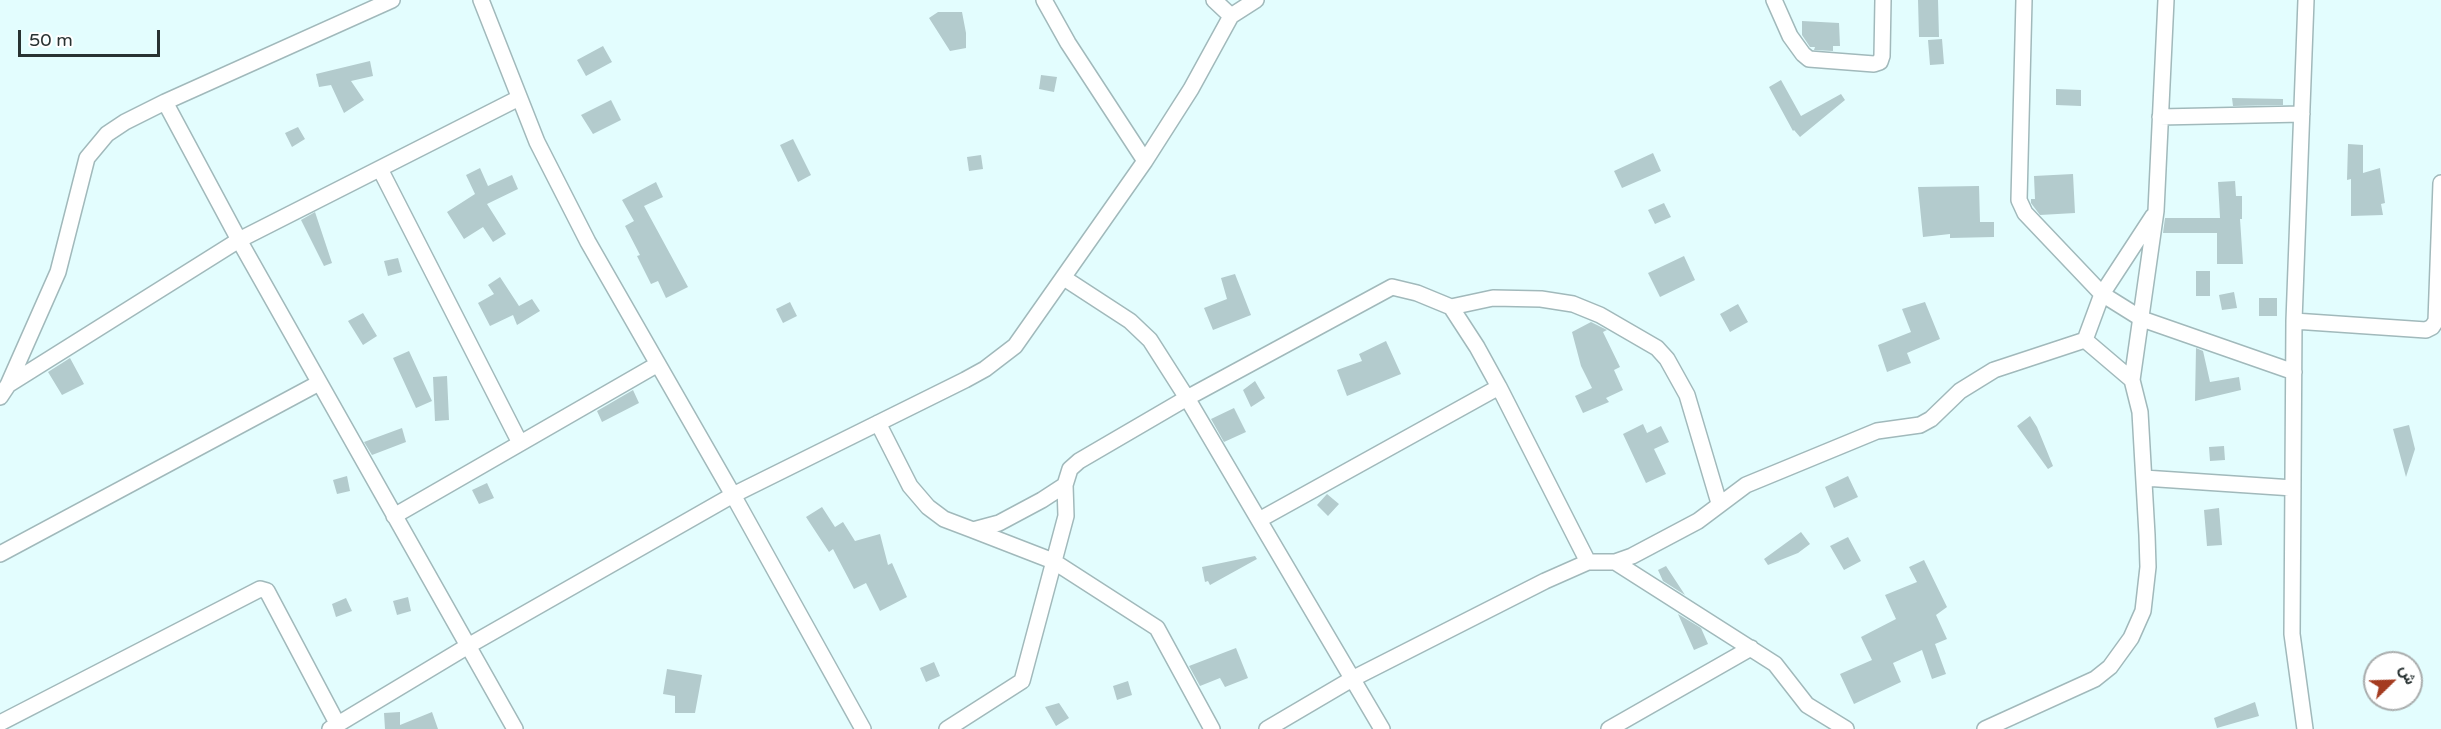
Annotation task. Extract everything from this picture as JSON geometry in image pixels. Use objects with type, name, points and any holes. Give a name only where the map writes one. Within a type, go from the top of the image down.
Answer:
[{"type":"street","points":[[4,391],[58,272],[87,158],[107,134],[125,122],[165,102],[392,0]]},
{"type":"street","points":[[481,0],[537,142],[583,232],[733,495],[862,729]]},
{"type":"street","points":[[1044,0],[1068,44],[1145,161]]},
{"type":"street","points":[[1214,0],[1231,16]]},
{"type":"street","points":[[3,722],[260,589],[267,591],[334,727],[468,646],[733,495],[985,369],[1015,346],[1064,278],[1145,161],[1191,89],[1231,16],[1256,0]]},
{"type":"street","points":[[1774,0],[1790,36],[1809,59],[1874,64],[1880,62],[1882,57],[1884,0]]},
{"type":"street","points":[[2024,0],[2019,200],[2025,213],[2102,294],[2142,319],[2294,372]]},
{"type":"street","points":[[1985,729],[2095,679],[2110,667],[2131,638],[2143,611],[2148,567],[2144,478],[2140,412],[2132,380],[2156,212],[2166,0]]},
{"type":"street","points":[[2305,729],[2292,634],[2294,321],[2306,0]]},
{"type":"street","points":[[4,391],[239,240],[519,98]]},
{"type":"street","points":[[165,102],[239,240],[515,729]]},
{"type":"street","points":[[2160,117],[2302,114]]},
{"type":"street","points":[[380,169],[520,443]]},
{"type":"street","points":[[2294,321],[2426,330],[2432,327],[2436,321],[2441,183]]},
{"type":"street","points":[[2085,340],[2102,294],[2156,212]]},
{"type":"street","points":[[1064,278],[1130,321],[1150,340],[1187,398],[1382,729]]},
{"type":"street","points":[[947,729],[1022,681],[1066,516],[1065,485],[1070,469],[1079,461],[1187,398],[1392,287],[1417,293],[1451,307],[1493,298],[1541,299],[1573,304],[1600,315],[1657,348],[1667,358],[1687,395],[1719,504]]},
{"type":"street","points":[[1451,307],[1499,387],[1588,562]]},
{"type":"street","points":[[2085,340],[2132,380]]},
{"type":"street","points":[[1267,729],[1352,679],[1545,581],[1588,562],[1615,562],[1654,545],[1698,521],[1746,484],[1877,431],[1920,425],[1931,419],[1960,391],[1994,370],[2085,340]]},
{"type":"street","points":[[394,516],[658,364]]},
{"type":"street","points":[[0,554],[319,382]]},
{"type":"street","points":[[1259,520],[1499,387]]},
{"type":"street","points":[[878,423],[910,486],[928,507],[944,519],[1053,561],[1157,628],[1212,729]]},
{"type":"street","points":[[2144,478],[2293,488]]},
{"type":"street","points":[[974,530],[999,523],[1065,485]]},
{"type":"street","points":[[1615,562],[1775,664],[1808,705],[1846,729]]},
{"type":"street","points":[[1609,729],[1751,648]]},
{"type":"building","points":[[1918,0],[1938,0],[1939,37],[1919,37]]},
{"type":"building","points":[[938,12],[962,12],[966,48],[950,51],[929,18]]},
{"type":"building","points":[[1802,21],[1839,23],[1840,46],[1833,46],[1833,51],[1814,50],[1815,47],[1810,47],[1802,35]]},
{"type":"building","points":[[1942,39],[1944,64],[1930,65],[1928,40]]},
{"type":"building","points":[[603,46],[612,62],[586,76],[577,60]]},
{"type":"building","points":[[370,61],[373,76],[351,81],[364,100],[344,113],[331,85],[319,87],[316,74]]},
{"type":"building","points":[[1041,75],[1057,77],[1054,92],[1039,89]]},
{"type":"building","points":[[1781,80],[1801,116],[1841,94],[1845,100],[1800,137],[1793,131],[1769,87]]},
{"type":"building","points":[[2056,89],[2081,90],[2081,106],[2056,105]]},
{"type":"building","points":[[2232,98],[2283,99],[2283,105],[2233,106]]},
{"type":"building","points":[[611,100],[621,120],[593,134],[581,115]]},
{"type":"building","points":[[298,127],[305,139],[292,147],[285,133]]},
{"type":"building","points":[[793,139],[811,175],[798,182],[780,145]]},
{"type":"building","points":[[2348,144],[2363,145],[2363,173],[2380,168],[2385,203],[2381,204],[2383,215],[2351,216],[2351,179],[2347,180]]},
{"type":"building","points":[[1653,153],[1661,171],[1622,188],[1614,171]]},
{"type":"building","points":[[981,155],[983,169],[969,171],[967,157]]},
{"type":"building","points":[[480,168],[488,186],[512,175],[518,189],[487,204],[506,234],[493,242],[483,227],[464,239],[447,212],[475,194],[466,175]]},
{"type":"building","points":[[2073,174],[2075,213],[2040,215],[2031,203],[2031,199],[2035,199],[2034,176]]},
{"type":"building","points":[[2235,181],[2236,196],[2242,196],[2242,219],[2240,219],[2243,264],[2217,264],[2217,233],[2163,233],[2165,218],[2220,218],[2218,182]]},
{"type":"building","points":[[656,182],[663,197],[644,206],[688,287],[666,298],[658,281],[651,284],[637,256],[640,255],[625,226],[634,221],[622,200]]},
{"type":"building","points":[[1979,186],[1980,222],[1994,222],[1994,237],[1950,238],[1950,234],[1923,237],[1918,187]]},
{"type":"building","points":[[1664,203],[1671,217],[1655,224],[1648,210]]},
{"type":"building","points":[[315,212],[332,263],[324,266],[301,220]]},
{"type":"building","points":[[1684,256],[1695,280],[1660,297],[1648,273]]},
{"type":"building","points":[[398,258],[402,272],[388,276],[384,261]]},
{"type":"building","points":[[2196,271],[2210,271],[2210,296],[2196,296]]},
{"type":"building","points":[[1235,274],[1251,315],[1213,330],[1204,308],[1227,299],[1221,278]]},
{"type":"building","points":[[500,277],[519,306],[532,299],[540,311],[517,325],[513,315],[490,326],[478,303],[494,294],[488,285]]},
{"type":"building","points":[[2234,292],[2237,308],[2222,310],[2219,295]]},
{"type":"building","points":[[2259,298],[2277,298],[2277,316],[2259,316]]},
{"type":"building","points":[[790,302],[797,316],[783,323],[776,309]]},
{"type":"building","points":[[1925,302],[1940,339],[1907,353],[1911,363],[1887,372],[1878,345],[1911,332],[1902,309]]},
{"type":"building","points":[[1738,304],[1748,322],[1730,332],[1720,314]]},
{"type":"building","points":[[363,313],[377,336],[363,345],[348,321]]},
{"type":"building","points":[[1591,322],[1607,330],[1603,332],[1620,367],[1614,370],[1623,390],[1606,398],[1609,402],[1583,413],[1575,396],[1592,388],[1581,366],[1572,332]]},
{"type":"building","points":[[1386,341],[1401,374],[1347,396],[1337,370],[1362,361],[1359,354]]},
{"type":"building","points":[[2196,348],[2203,351],[2210,382],[2239,377],[2241,390],[2195,401]]},
{"type":"building","points":[[409,351],[432,401],[416,408],[393,358]]},
{"type":"building","points":[[70,358],[84,384],[62,395],[48,372]]},
{"type":"building","points":[[447,376],[449,420],[435,421],[433,377]]},
{"type":"building","points":[[1255,381],[1265,398],[1251,407],[1243,390]]},
{"type":"building","points":[[633,390],[639,403],[602,422],[597,411]]},
{"type":"building","points":[[1234,408],[1246,432],[1224,442],[1211,419]]},
{"type":"building","points":[[2030,416],[2053,466],[2048,469],[2017,426]]},
{"type":"building","points":[[1643,424],[1647,433],[1661,426],[1669,442],[1654,449],[1666,474],[1646,483],[1623,434]]},
{"type":"building","points":[[2409,425],[2415,449],[2406,477],[2393,429]]},
{"type":"building","points":[[402,428],[406,442],[372,455],[364,442]]},
{"type":"building","points":[[2224,446],[2225,460],[2210,461],[2209,447]]},
{"type":"building","points":[[347,476],[350,491],[337,494],[333,480]]},
{"type":"building","points":[[1848,476],[1858,497],[1834,508],[1825,487]]},
{"type":"building","points":[[487,483],[494,498],[479,504],[472,490]]},
{"type":"building","points":[[1327,494],[1339,504],[1328,516],[1317,505]]},
{"type":"building","points":[[822,507],[835,527],[843,522],[855,541],[880,534],[888,565],[892,563],[907,597],[880,611],[866,583],[854,589],[833,549],[829,552],[806,517]]},
{"type":"building","points":[[2219,508],[2222,545],[2207,546],[2204,510]]},
{"type":"building","points":[[1801,532],[1810,544],[1798,553],[1768,565],[1764,559]]},
{"type":"building","points":[[1848,537],[1861,561],[1844,570],[1830,546]]},
{"type":"building","points":[[1255,556],[1257,559],[1210,585],[1208,581],[1205,582],[1202,567]]},
{"type":"building","points":[[1924,560],[1947,607],[1936,615],[1947,639],[1935,644],[1946,674],[1932,679],[1922,650],[1893,663],[1901,682],[1854,704],[1840,674],[1872,660],[1861,637],[1896,619],[1885,595],[1917,582],[1909,567]]},
{"type":"building","points":[[1666,566],[1685,595],[1663,581],[1658,570]]},
{"type":"building","points":[[408,597],[411,611],[397,615],[393,601]]},
{"type":"building","points":[[346,598],[352,611],[336,617],[332,604]]},
{"type":"building","points":[[1678,614],[1701,628],[1708,644],[1694,650]]},
{"type":"building","points":[[1236,648],[1248,678],[1225,687],[1220,678],[1200,686],[1189,666]]},
{"type":"building","points":[[934,662],[940,676],[926,682],[920,668]]},
{"type":"building","points":[[667,669],[702,675],[695,713],[675,713],[675,696],[663,694]]},
{"type":"building","points":[[1128,681],[1132,695],[1117,700],[1113,686]]},
{"type":"building","points":[[2255,702],[2259,716],[2217,728],[2214,718]]},
{"type":"building","points":[[1059,703],[1069,718],[1056,726],[1045,707]]},
{"type":"building","points":[[400,712],[400,725],[432,712],[438,729],[385,729],[384,713]]}]
